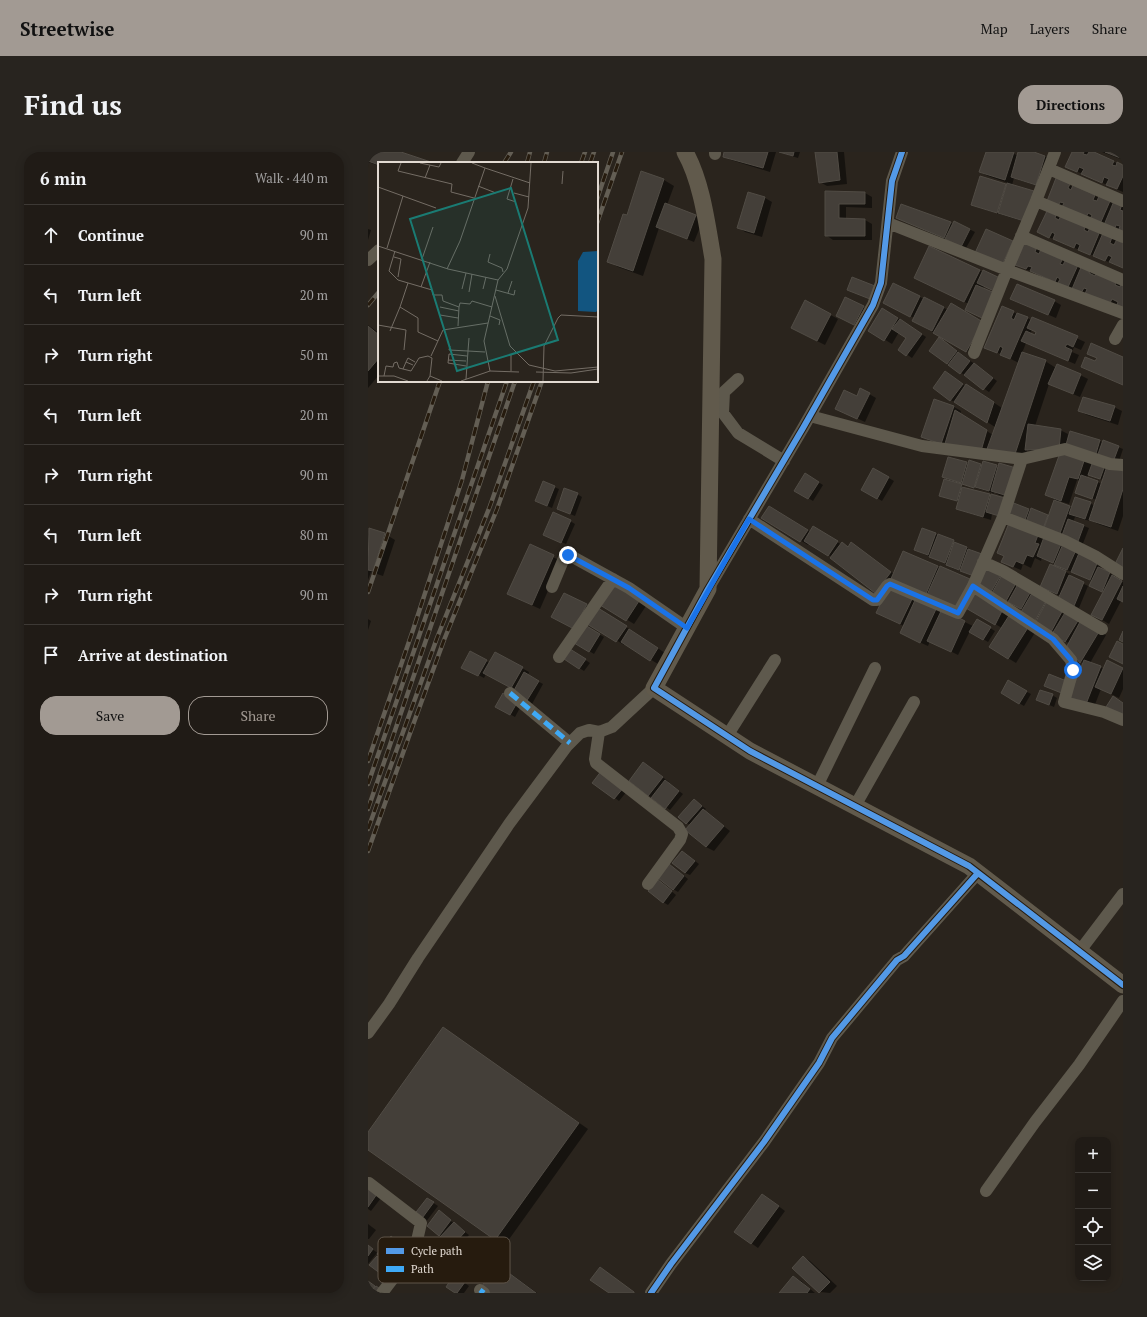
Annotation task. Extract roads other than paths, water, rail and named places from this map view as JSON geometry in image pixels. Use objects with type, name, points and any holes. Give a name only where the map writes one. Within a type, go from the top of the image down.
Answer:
[{"type":"street","points":[[463,162],[469,152]]},
{"type":"street","points":[[685,152],[692,164],[706,216],[713,259],[708,589]]},
{"type":"street","points":[[368,1033],[505,831],[570,743],[580,733],[589,730],[599,732],[612,727],[654,688],[708,589],[874,305],[881,282],[892,181],[902,152]]},
{"type":"street","points":[[974,353],[1055,152]]},
{"type":"street","points":[[1049,169],[1123,201]]},
{"type":"street","points":[[1036,201],[1123,237]]},
{"type":"street","points":[[888,223],[1007,270],[1123,312]]},
{"type":"street","points":[[1021,236],[1123,280]]},
{"type":"street","points":[[368,260],[378,251]]},
{"type":"street","points":[[1115,338],[1123,325]]},
{"type":"street","points":[[738,379],[724,392],[723,413],[738,432],[784,461]]},
{"type":"street","points":[[810,416],[922,446],[1022,459],[1064,449],[1110,464],[1123,465]]},
{"type":"street","points":[[749,519],[873,600],[877,600],[890,584],[958,613],[973,586],[1003,517],[1022,459]]},
{"type":"street","points":[[1003,517],[1065,541],[1095,556],[1123,574]]},
{"type":"street","points":[[552,587],[564,558],[568,555],[629,588],[687,628]]},
{"type":"street","points":[[983,562],[1002,571],[1102,629]]},
{"type":"street","points":[[559,657],[613,579]]},
{"type":"street","points":[[973,586],[1053,639],[1071,660],[1073,670],[1064,702],[1104,712],[1123,720]]},
{"type":"street","points":[[727,736],[775,660]]},
{"type":"street","points":[[817,786],[875,668]]},
{"type":"street","points":[[654,688],[750,751],[969,866],[1123,985]]},
{"type":"street","points":[[510,693],[570,743]]},
{"type":"street","points":[[855,806],[914,702]]},
{"type":"street","points":[[599,732],[595,759],[596,763],[678,827],[682,834],[680,840],[648,884]]},
{"type":"street","points":[[651,1293],[671,1264],[764,1142],[819,1063],[832,1038],[897,960],[904,956],[978,873]]},
{"type":"street","points":[[1079,952],[1123,894]]},
{"type":"street","points":[[986,1191],[1035,1122],[1079,1065],[1123,1001]]},
{"type":"street","points":[[369,1183],[422,1223],[418,1237]]},
{"type":"street","points":[[382,1293],[390,1283]]},
{"type":"railway","points":[[505,162],[511,152]]},
{"type":"railway","points":[[527,162],[530,152]]},
{"type":"railway","points":[[544,162],[547,152]]},
{"type":"railway","points":[[581,162],[585,152]]},
{"type":"railway","points":[[590,162],[594,152]]},
{"type":"railway","points":[[598,196],[613,152]]},
{"type":"railway","points":[[598,220],[622,152]]},
{"type":"railway","points":[[368,305],[378,293]]},
{"type":"railway","points":[[368,592],[440,382]]},
{"type":"railway","points":[[368,761],[462,480],[488,382]]},
{"type":"railway","points":[[368,784],[507,382]]},
{"type":"railway","points":[[368,809],[515,382]]},
{"type":"railway","points":[[368,829],[437,638],[490,506],[534,382]]},
{"type":"railway","points":[[368,851],[444,640],[497,509],[542,382]]}]
